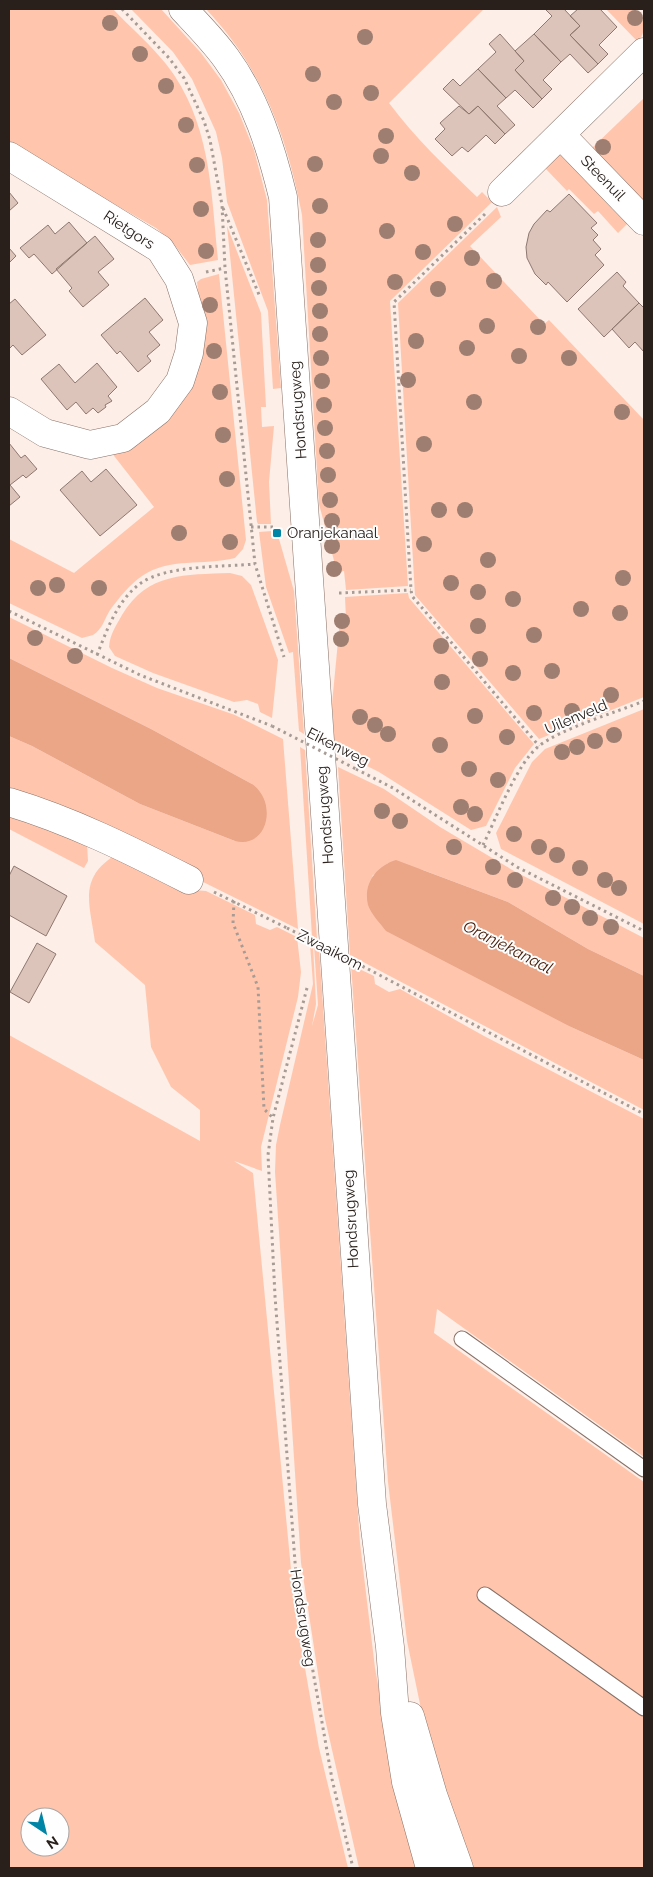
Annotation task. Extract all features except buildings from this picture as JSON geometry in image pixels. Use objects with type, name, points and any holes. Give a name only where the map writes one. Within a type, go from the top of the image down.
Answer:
[{"type":"street","name":"Hondsrugweg","points":[[183,9],[227,59],[252,102],[272,154],[283,197],[372,1504],[390,1648],[395,1713],[406,1782],[430,1868]]},
{"type":"street","points":[[502,192],[644,52]]},
{"type":"street","name":"Steenuil","points":[[561,135],[644,222]]},
{"type":"street","name":"Rietgors","points":[[9,156],[160,249],[179,279],[193,323],[189,353],[180,381],[158,412],[123,438],[90,445],[45,433],[9,411]]},
{"type":"street","points":[[9,802],[52,815],[108,839],[189,880]]},
{"type":"street","name":"Hondsrugweg","points":[[390,1648],[433,1795],[460,1868]]},
{"type":"lane","points":[[462,1339],[644,1469]]},
{"type":"lane","points":[[485,1595],[644,1708]]},
{"type":"path","points":[[122,9],[169,58],[195,100],[210,140],[222,205],[226,278],[255,564],[285,664]]},
{"type":"path","points":[[502,192],[495,204],[394,302],[411,590],[412,596],[538,746]]},
{"type":"path","points":[[222,205],[263,306]]},
{"type":"path","points":[[251,528],[276,527]]},
{"type":"path","points":[[97,655],[110,623],[124,601],[141,583],[171,572],[255,564]]},
{"type":"path","points":[[339,593],[411,590]]},
{"type":"path","name":"Eikenweg","points":[[9,610],[97,655],[272,726],[393,788],[517,867],[644,930]]},
{"type":"path","name":"Uilenveld","points":[[483,845],[525,760],[538,746],[554,737],[644,701]]},
{"type":"path","points":[[290,728],[292,745]]},
{"type":"path","name":"Zwaaikom","points":[[189,880],[368,969],[644,1114]]},
{"type":"path","points":[[234,902],[233,923],[258,987],[264,1108],[273,1118]]},
{"type":"path","points":[[305,935],[306,945]]},
{"type":"path","name":"Hondsrugweg","points":[[308,985],[273,1118],[268,1155],[276,1305],[296,1575],[332,1779],[353,1868]]},
{"type":"shaded area","points":[[9,9],[113,9],[166,64],[181,86],[192,109],[200,133],[210,183],[218,260],[190,265],[173,243],[156,228],[43,163],[9,141]]},
{"type":"shaded area","points":[[131,9],[161,9],[201,53],[221,80],[239,113],[254,150],[267,200],[281,388],[273,389],[268,311],[227,202],[222,158],[216,132],[192,79],[173,52]]},
{"type":"shaded area","points":[[206,9],[484,9],[389,103],[420,140],[477,197],[482,192],[492,202],[390,301],[408,586],[346,590],[344,571],[337,572],[319,504],[302,215],[296,186],[280,131],[257,79],[243,55]]},
{"type":"shaded area","points":[[606,9],[635,9],[644,25],[643,33],[638,42]]},
{"type":"shaded area","points":[[644,98],[644,203],[592,148]]},
{"type":"shaded area","points":[[561,149],[630,221],[618,233],[598,211],[594,214],[569,189],[567,191],[545,168]]},
{"type":"shaded area","points":[[497,207],[501,217],[470,246],[544,324],[549,320],[644,420],[644,697],[539,739],[415,595],[398,303]]},
{"type":"shaded area","points":[[227,226],[261,313],[266,407],[261,407],[262,427],[274,426],[269,482],[271,524],[258,524],[257,522]]},
{"type":"shaded area","points":[[219,274],[246,540],[243,549],[235,558],[164,566],[142,576],[117,601],[99,630],[93,635],[82,638],[9,603],[9,539],[74,573],[154,507],[111,452],[141,442],[160,425],[200,305],[197,282]]},
{"type":"shaded area","points":[[259,532],[277,532],[294,591],[304,734],[299,731],[293,652],[289,653],[266,587]]},
{"type":"shaded area","points":[[230,573],[242,576],[251,585],[278,660],[272,718],[260,712],[258,704],[247,700],[234,702],[153,673],[115,656],[109,647],[112,634],[132,601],[156,583],[183,576]]},
{"type":"shaded area","points":[[408,593],[409,598],[534,744],[515,768],[486,826],[471,830],[379,772],[335,750],[332,704],[340,620],[346,619],[345,597]]},
{"type":"shaded area","points":[[9,617],[112,668],[157,688],[235,715],[283,739],[298,929],[183,872],[9,796],[9,736],[32,746],[140,804],[235,841],[252,784],[151,729],[9,658]]},
{"type":"shaded area","points":[[644,709],[644,924],[501,849],[496,833],[532,762],[545,749]]},
{"type":"shaded area","points":[[300,747],[305,750],[317,939],[312,936]]},
{"type":"shaded area","points":[[338,767],[384,789],[440,827],[514,871],[644,938],[644,976],[588,949],[508,902],[423,870],[388,863],[372,876],[571,1027],[644,1060],[644,1110],[350,955]]},
{"type":"shaded area","points":[[9,809],[87,843],[88,861],[84,868],[9,829]]},
{"type":"shaded area","points":[[114,856],[193,890],[206,891],[255,915],[256,924],[270,930],[277,927],[297,937],[301,972],[298,997],[261,1147],[262,1171],[234,1161],[253,1173],[295,1611],[319,1748],[348,1868],[9,1868],[9,1035],[200,1141],[200,1110],[171,1087],[151,1047],[145,985],[95,942],[89,894],[95,874]]},
{"type":"shaded area","points":[[310,944],[313,945],[316,1004],[312,1026],[318,1005],[314,946],[319,948],[360,1543],[375,1668],[393,1765],[420,1868],[359,1868],[325,1719],[301,1563],[275,1172],[276,1145],[280,1125],[313,984]]},
{"type":"shaded area","points":[[351,965],[374,976],[375,984],[389,992],[400,989],[484,1036],[644,1119],[644,1457],[437,1309],[434,1333],[644,1482],[644,1868],[471,1868],[439,1778],[421,1709],[407,1641],[388,1482]]},
{"type":"water","points":[[9,658],[151,729],[252,784],[260,792],[265,802],[266,822],[262,831],[255,838],[246,842],[235,841],[140,804],[32,746],[9,736]]},
{"type":"water","points":[[396,860],[508,902],[588,949],[644,976],[644,1060],[571,1027],[386,931],[369,908],[367,890],[377,871]]},
{"type":"place","name":"Oranjekanaal","points":[[277,533]]}]
